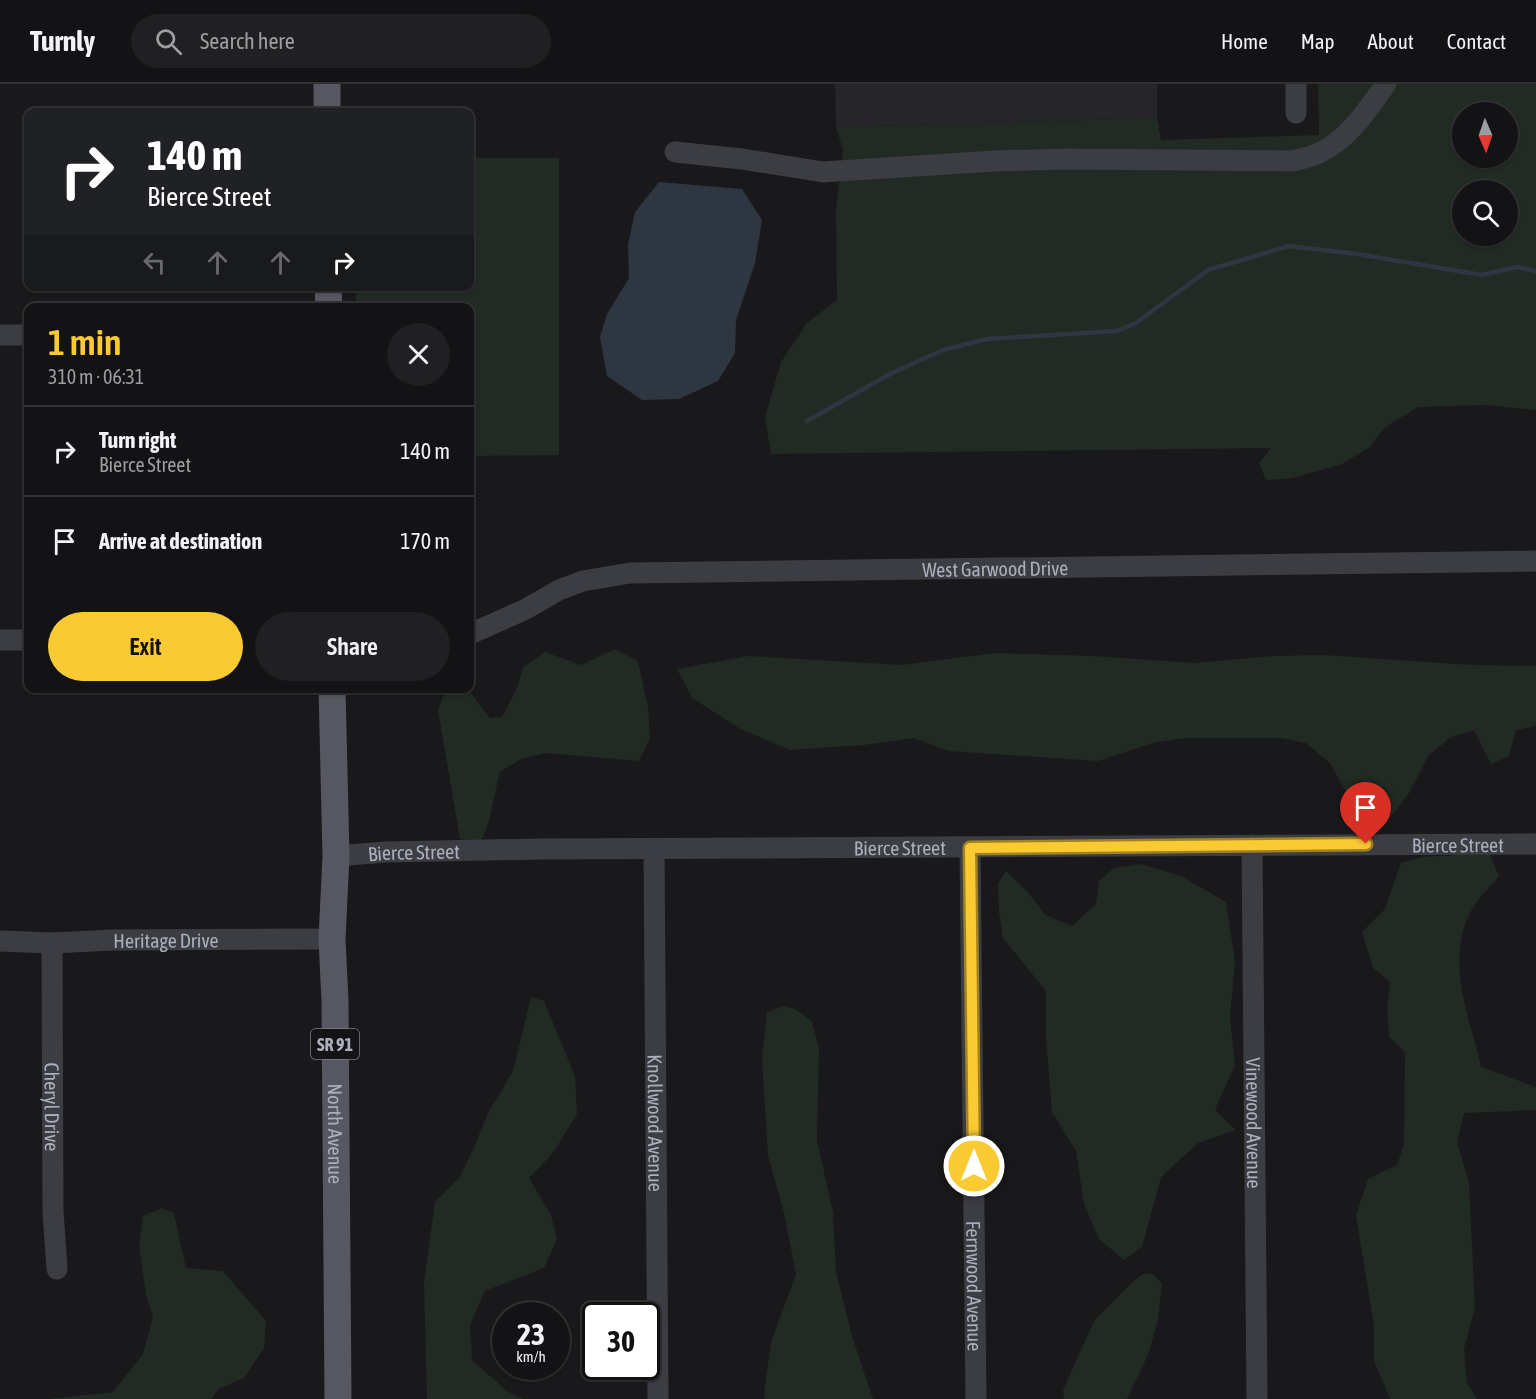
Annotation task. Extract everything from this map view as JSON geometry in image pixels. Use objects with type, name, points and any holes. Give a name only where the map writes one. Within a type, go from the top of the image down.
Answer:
[{"type":"main road","points":[[327,84],[327,108]]},
{"type":"main road","name":"North Avenue","points":[[332,693],[336,856],[332,939],[335,1001],[338,1399]]},
{"type":"street","points":[[1296,84],[1296,113]]},
{"type":"street","points":[[675,152],[742,159],[823,172],[1004,160],[1292,161],[1317,154],[1334,145],[1358,122],[1386,84]]},
{"type":"street","points":[[0,335],[24,335]]},
{"type":"street","name":"West Garwood Drive","points":[[474,632],[567,587],[599,577],[630,573],[1536,561]]},
{"type":"street","points":[[0,640],[24,640]]},
{"type":"street","name":"Bierce Street","points":[[336,856],[410,851],[1536,844]]},
{"type":"street","name":"Vinewood Avenue","points":[[1252,845],[1257,1399]]},
{"type":"street","name":"Fernwood Avenue","points":[[970,848],[976,1399]]},
{"type":"street","name":"Knollwood Avenue","points":[[654,849],[658,1399]]},
{"type":"street","name":"Heritage Drive","points":[[0,941],[52,943],[113,940],[332,939]]},
{"type":"street","name":"Cheryl Drive","points":[[52,943],[52,1211],[57,1269]]},
{"type":"shaded area","points":[[835,84],[1157,84],[1157,118],[836,127]]},
{"type":"shaded area","points":[[1318,84],[1536,84],[1536,410],[1485,405],[1418,407],[1384,428],[1370,447],[1342,464],[1292,478],[1266,480],[1259,463],[1271,448],[771,454],[765,417],[781,362],[807,323],[837,300],[836,210],[843,150],[836,127],[1157,118],[1161,140],[1319,135]]},
{"type":"shaded area","points":[[474,158],[559,158],[559,455],[474,456],[474,303],[356,303],[356,291],[474,291]]},
{"type":"shaded area","points":[[659,182],[742,189],[762,220],[755,263],[736,320],[735,353],[718,381],[679,399],[642,400],[607,376],[600,337],[607,314],[629,278],[628,245],[635,212]]},
{"type":"shaded area","points":[[615,649],[638,661],[648,707],[650,739],[639,761],[546,753],[521,759],[500,772],[490,818],[480,842],[460,839],[438,710],[444,693],[471,693],[490,718],[502,717],[517,688],[523,667],[545,652],[581,665]]},
{"type":"shaded area","points":[[995,653],[1092,656],[1196,663],[1273,656],[1324,655],[1471,665],[1536,666],[1536,726],[1516,730],[1509,756],[1491,764],[1474,730],[1451,737],[1428,756],[1409,793],[1390,818],[1359,816],[1330,763],[1306,743],[1280,738],[1185,738],[1153,743],[1098,761],[948,751],[914,738],[864,745],[790,750],[739,728],[692,698],[677,669],[747,656],[902,665]]},
{"type":"shaded area","points":[[1489,853],[1499,876],[1479,898],[1463,932],[1460,951],[1462,990],[1481,1067],[1536,1087],[1536,1110],[1464,1113],[1457,1142],[1469,1183],[1475,1308],[1464,1349],[1467,1383],[1477,1399],[1390,1399],[1374,1361],[1374,1326],[1356,1215],[1368,1179],[1397,1165],[1404,1144],[1405,1052],[1389,1037],[1387,1009],[1390,982],[1373,968],[1362,932],[1385,909],[1401,863],[1422,857]]},
{"type":"shaded area","points":[[1141,864],[1181,876],[1226,902],[1235,961],[1230,1018],[1235,1065],[1215,1110],[1236,1130],[1198,1143],[1161,1177],[1142,1247],[1124,1260],[1099,1239],[1084,1204],[1076,1151],[1052,1112],[1046,1038],[1046,991],[1003,938],[998,883],[1006,871],[1028,892],[1045,915],[1072,926],[1096,904],[1099,881],[1114,868]]},
{"type":"shaded area","points":[[531,997],[544,1001],[575,1076],[577,1114],[553,1153],[529,1178],[551,1215],[557,1239],[544,1268],[485,1291],[470,1325],[472,1360],[492,1380],[523,1399],[427,1399],[424,1283],[435,1202],[460,1177],[487,1115],[513,1071]]},
{"type":"shaded area","points":[[783,1006],[795,1009],[812,1021],[819,1049],[817,1140],[833,1212],[836,1272],[852,1336],[873,1399],[765,1399],[771,1342],[796,1274],[784,1213],[768,1156],[762,1057],[767,1012]]},
{"type":"shaded area","points":[[162,1208],[174,1213],[186,1268],[223,1271],[266,1321],[264,1348],[244,1378],[219,1389],[211,1399],[49,1399],[113,1392],[143,1354],[153,1317],[146,1295],[139,1245],[143,1216]]},
{"type":"shaded area","points":[[1151,1273],[1162,1283],[1158,1320],[1148,1355],[1127,1399],[1064,1399],[1063,1390],[1094,1321],[1130,1284],[1143,1274]]},
{"type":"waterway","points":[[807,421],[892,373],[943,350],[987,339],[1117,331],[1136,323],[1208,270],[1289,246],[1357,254],[1482,275],[1517,267],[1536,271]]},
{"type":"route","points":[[974,1166],[970,848],[1366,844]]}]
